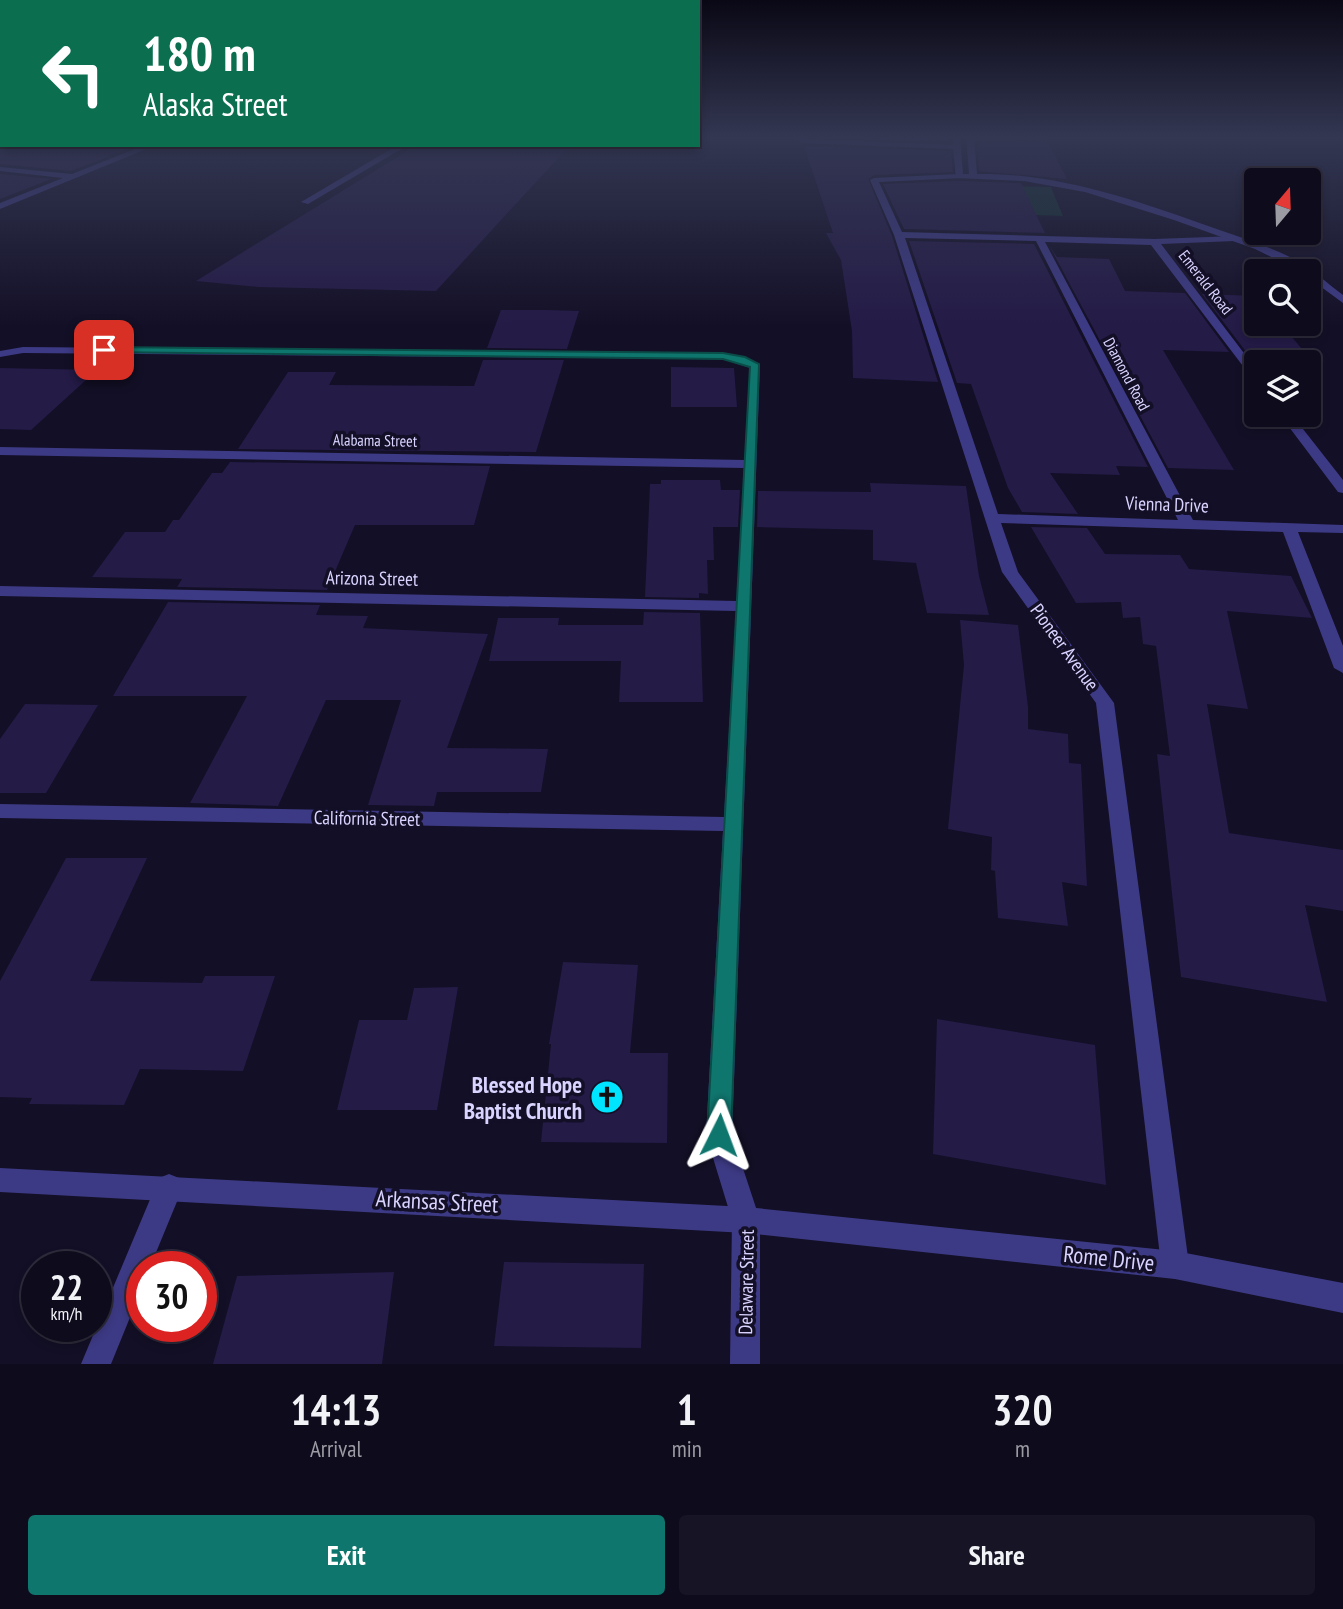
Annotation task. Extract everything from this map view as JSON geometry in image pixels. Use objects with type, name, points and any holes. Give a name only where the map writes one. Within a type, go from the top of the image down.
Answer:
[{"type":"street","points":[[305,202],[309,200]]},
{"type":"street","name":"Pioneer Avenue","points":[[883,200],[900,234],[1010,572],[1105,703],[1175,1265]]},
{"type":"street","points":[[1123,200],[1234,238],[1284,259]]},
{"type":"street","points":[[900,234],[1154,242],[1234,238]]},
{"type":"street","name":"Diamond Road","points":[[1039,239],[1188,524]]},
{"type":"street","name":"Emerald Road","points":[[1154,242],[1244,360]]},
{"type":"street","points":[[1321,280],[1339,291],[1343,300]]},
{"type":"street","name":"Delaware Street","points":[[0,354],[23,349],[723,356],[741,359],[756,366],[749,464],[719,1135],[746,1220],[745,1364]]},
{"type":"street","points":[[1295,427],[1343,489]]},
{"type":"street","name":"Alabama Street","points":[[0,451],[749,464]]},
{"type":"street","name":"Vienna Drive","points":[[991,519],[1343,529]]},
{"type":"street","points":[[1289,527],[1343,668]]},
{"type":"street","name":"Arizona Street","points":[[0,591],[743,606]]},
{"type":"street","name":"California Street","points":[[0,811],[734,824]]},
{"type":"street","name":"Arkansas Street","points":[[0,1180],[746,1220],[873,1234]]},
{"type":"street","points":[[96,1364],[169,1187]]},
{"type":"street","name":"Rome Drive","points":[[873,1234],[1175,1265],[1343,1298]]},
{"type":"green space","points":[[1000,200],[1056,200],[1063,216],[1004,214]]},
{"type":"building","points":[[328,200],[520,200],[436,291],[259,287],[196,281]]},
{"type":"building","points":[[822,200],[877,200],[892,236],[938,382],[853,378],[852,331],[841,260],[826,233],[833,233]]},
{"type":"building","points":[[890,200],[1029,200],[1045,233],[904,229]]},
{"type":"building","points":[[909,241],[1034,244],[1148,467],[1116,466],[1120,475],[1050,473],[1078,514],[1022,512],[1008,488],[971,384],[957,383]]},
{"type":"building","points":[[1049,245],[1057,257],[1109,259],[1125,291],[1185,293],[1229,352],[1163,350],[1234,470],[1168,468]]},
{"type":"building","points":[[1202,294],[1244,296],[1244,336],[1291,336],[1303,350],[1245,350]]},
{"type":"building","points":[[501,310],[579,311],[567,349],[487,348]]},
{"type":"building","points":[[483,360],[564,360],[536,452],[238,449],[288,372],[336,372],[329,385],[474,386]]},
{"type":"building","points":[[671,367],[734,368],[737,407],[671,407]]},
{"type":"building","points":[[0,368],[97,370],[31,430],[0,429]]},
{"type":"building","points":[[230,462],[490,466],[474,525],[355,525],[327,590],[177,587],[182,579],[92,577],[125,532],[165,532],[173,520],[179,520],[212,473],[222,473]]},
{"type":"building","points":[[661,480],[720,480],[721,490],[740,490],[738,527],[713,527],[714,560],[707,560],[708,594],[699,593],[699,598],[645,597],[650,484],[661,484]]},
{"type":"building","points":[[870,483],[966,486],[979,576],[989,615],[927,613],[916,563],[873,560],[873,530],[757,527],[758,491],[871,492]]},
{"type":"building","points":[[1031,527],[1087,528],[1105,554],[1180,555],[1189,569],[1291,576],[1312,618],[1227,611],[1248,709],[1207,704],[1229,833],[1343,850],[1343,911],[1305,905],[1327,1002],[1181,977],[1157,754],[1170,756],[1156,646],[1143,644],[1140,617],[1123,618],[1121,602],[1076,603]]},
{"type":"building","points":[[168,602],[320,605],[316,615],[368,616],[363,628],[488,634],[447,748],[548,749],[541,792],[437,792],[434,806],[368,805],[401,700],[326,700],[278,806],[190,803],[247,696],[113,696]]},
{"type":"building","points":[[644,612],[700,613],[703,702],[619,702],[621,661],[489,661],[498,618],[559,618],[558,625],[643,625]]},
{"type":"building","points":[[960,620],[1018,625],[1028,707],[1028,729],[1068,734],[1069,763],[1081,764],[1087,886],[1062,882],[1068,926],[998,918],[995,871],[991,870],[992,837],[948,829],[964,665]]},
{"type":"building","points":[[25,704],[98,705],[46,793],[0,793],[0,739]]},
{"type":"building","points":[[66,858],[147,858],[90,981],[202,983],[205,976],[275,976],[243,1071],[140,1069],[124,1105],[29,1104],[32,1098],[0,1097],[0,981]]},
{"type":"building","name":"Blessed Hope Baptist Church","points":[[563,962],[638,965],[630,1053],[668,1053],[667,1143],[541,1142],[549,1044]]},
{"type":"building","points":[[458,987],[437,1110],[337,1110],[359,1020],[407,1020],[414,988]]},
{"type":"building","points":[[937,1019],[1095,1045],[1106,1185],[933,1154]]},
{"type":"building","points":[[504,1262],[644,1264],[641,1348],[494,1346]]},
{"type":"building","points":[[394,1272],[382,1364],[213,1364],[237,1276]]},
{"type":"place","name":"Blessed Hope Baptist Church","points":[[607,1097]]},
{"type":"route","points":[[104,350],[723,356],[741,359],[756,366],[749,464],[719,1135]]}]
